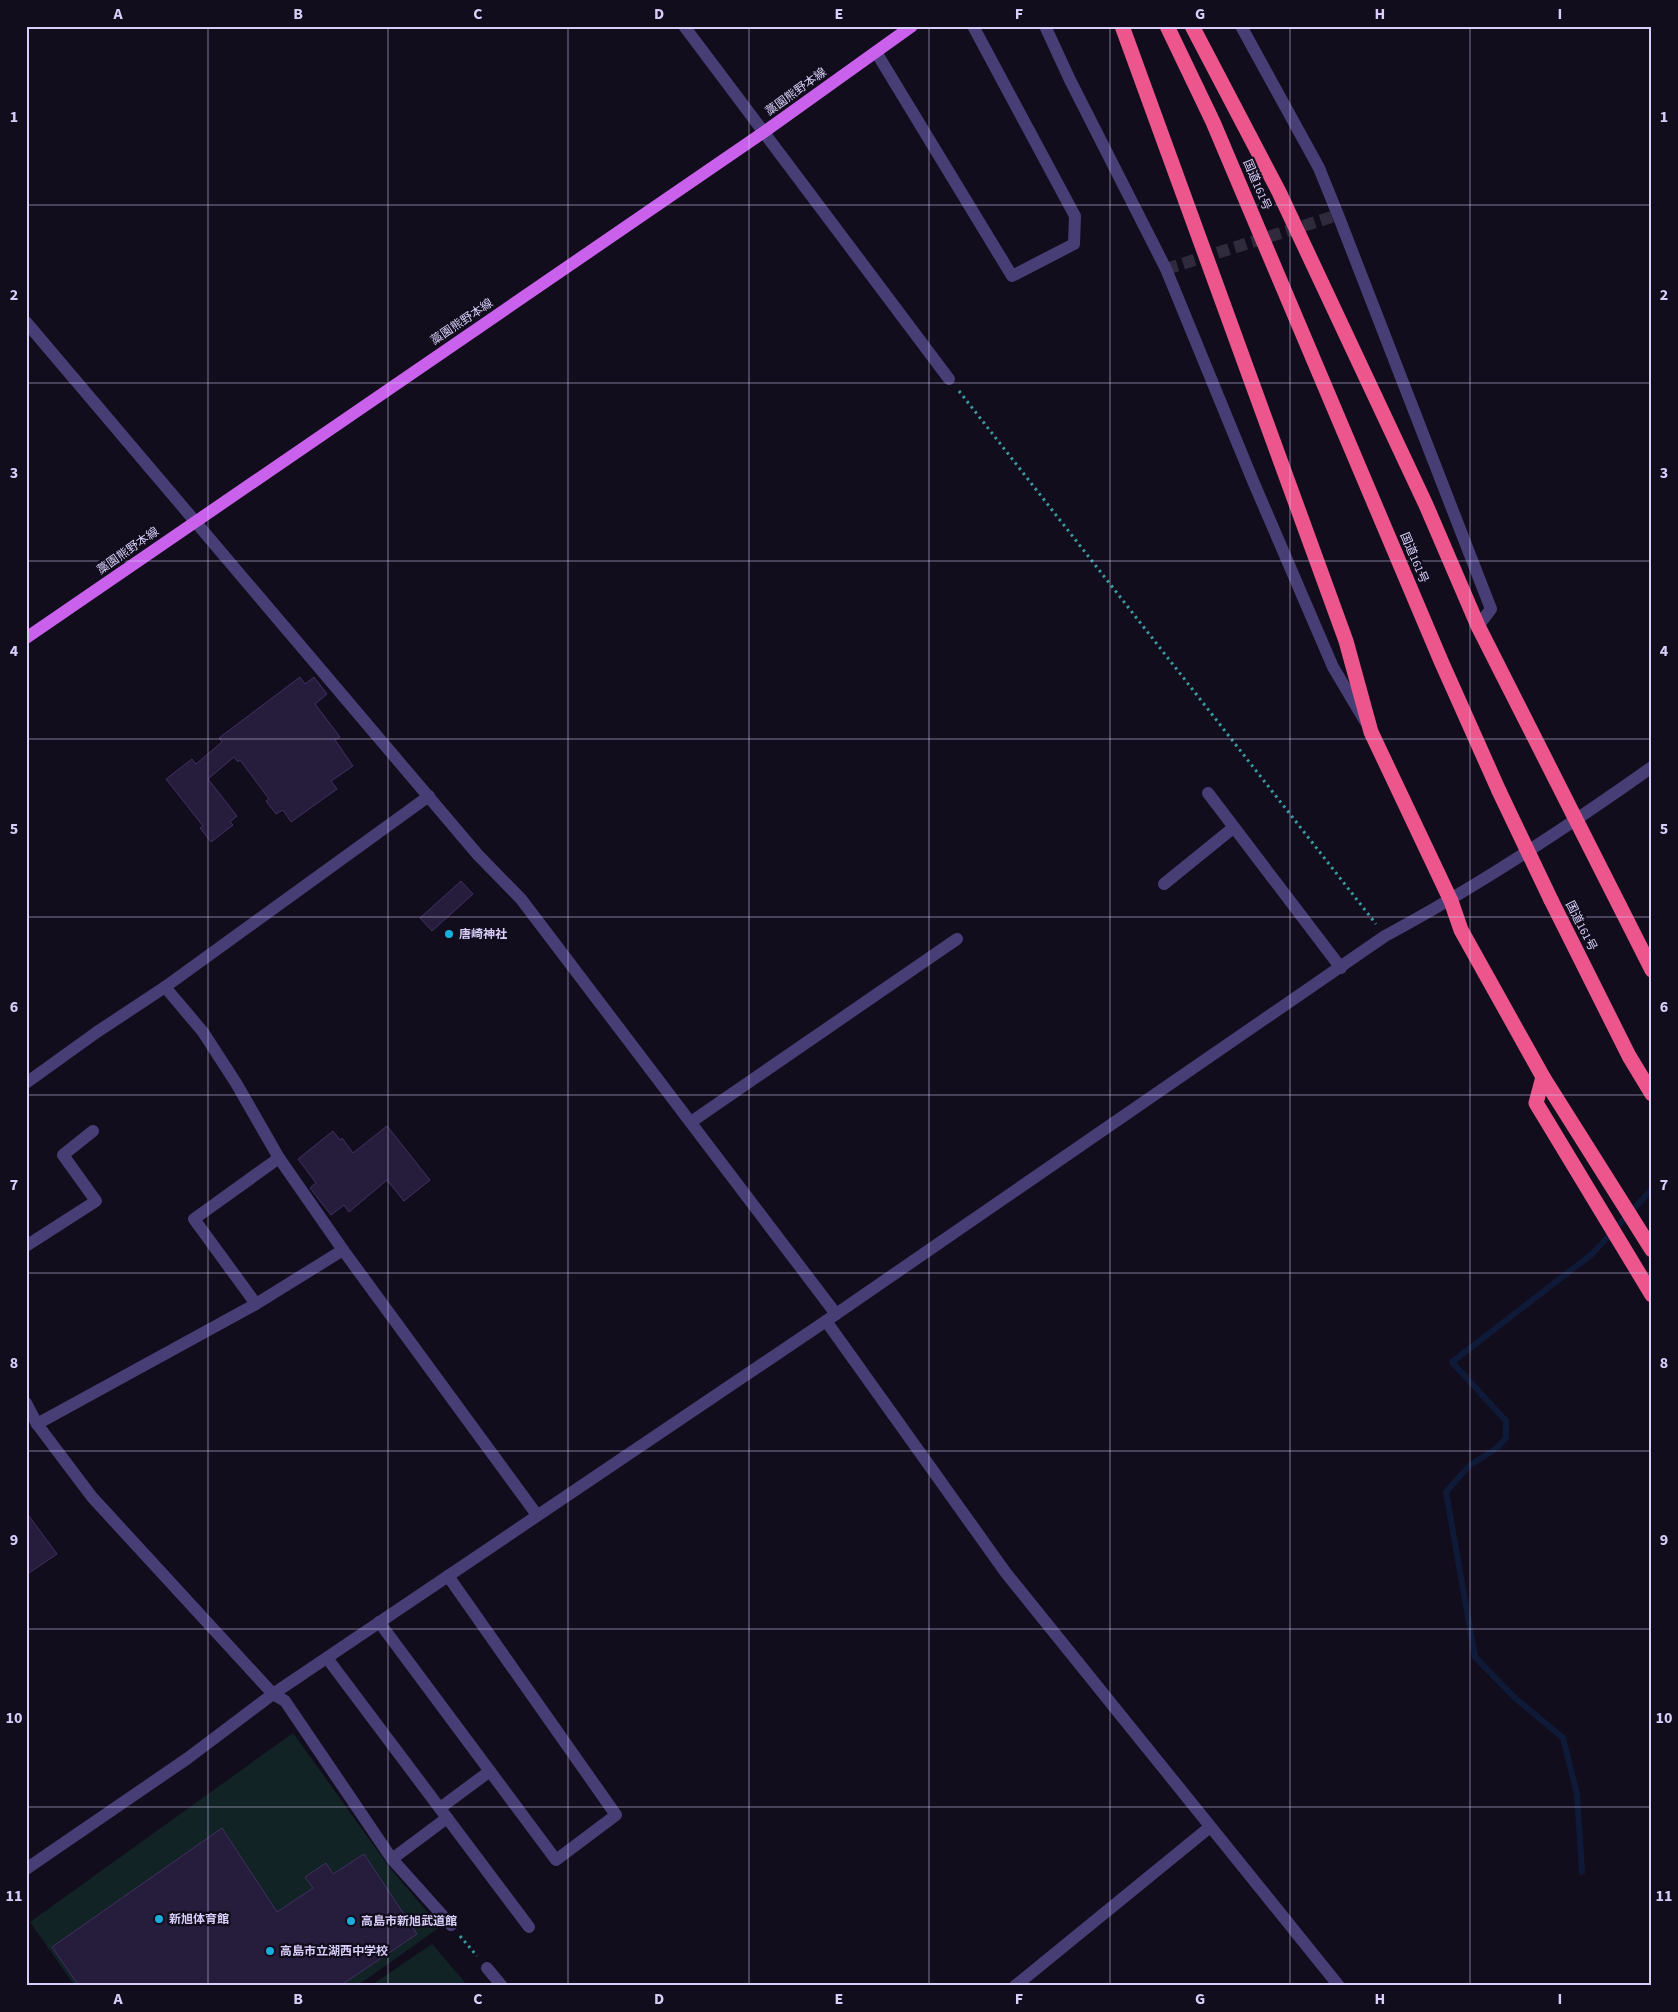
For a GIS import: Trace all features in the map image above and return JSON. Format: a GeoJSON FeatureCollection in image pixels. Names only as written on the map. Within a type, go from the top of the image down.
{"type":"FeatureCollection","features":[{"type":"Feature","properties":{"kind":"highway"},"geometry":{"type":"LineString","coordinates":[[1122,26],[1346,641],[1371,732],[1451,900],[1462,930],[1544,1077],[1636,1229],[1652,1250]]}},
{"type":"Feature","properties":{"kind":"highway","name":"国道161号"},"geometry":{"type":"LineString","coordinates":[[1166,26],[1213,122],[1441,662],[1499,791],[1551,900],[1630,1056],[1652,1094]]}},
{"type":"Feature","properties":{"kind":"highway"},"geometry":{"type":"LineString","coordinates":[[1192,26],[1283,201],[1426,505],[1478,626],[1652,970]]}},
{"type":"Feature","properties":{"kind":"highway"},"geometry":{"type":"LineString","coordinates":[[1642,950],[1652,964]]}},
{"type":"Feature","properties":{"kind":"highway"},"geometry":{"type":"LineString","coordinates":[[1544,1077],[1536,1103],[1652,1295]]}},
{"type":"Feature","properties":{"kind":"main road","name":"藁園熊野本線"},"geometry":{"type":"LineString","coordinates":[[26,638],[764,132],[912,26]]}},
{"type":"Feature","properties":{"kind":"street"},"geometry":{"type":"LineString","coordinates":[[684,26],[949,380]]}},
{"type":"Feature","properties":{"kind":"street"},"geometry":{"type":"LineString","coordinates":[[876,52],[1012,276],[1074,244],[1075,216],[973,26]]}},
{"type":"Feature","properties":{"kind":"street"},"geometry":{"type":"LineString","coordinates":[[1046,26],[1070,80],[1166,269],[1253,481],[1333,666],[1371,732]]}},
{"type":"Feature","properties":{"kind":"street"},"geometry":{"type":"LineString","coordinates":[[1241,26],[1319,168],[1338,215],[1491,609],[1478,626]]}},
{"type":"Feature","properties":{"kind":"street"},"geometry":{"type":"LineString","coordinates":[[26,322],[196,520],[478,855],[522,899],[691,1122],[831,1318],[1006,1573],[1339,1986]]}},
{"type":"Feature","properties":{"kind":"street"},"geometry":{"type":"LineString","coordinates":[[26,1869],[188,1758],[273,1694],[831,1318],[1386,936],[1451,900],[1576,820],[1652,767]]}},
{"type":"Feature","properties":{"kind":"street"},"geometry":{"type":"LineString","coordinates":[[1208,794],[1341,968]]}},
{"type":"Feature","properties":{"kind":"street"},"geometry":{"type":"LineString","coordinates":[[26,1083],[97,1032],[165,987],[429,796]]}},
{"type":"Feature","properties":{"kind":"street"},"geometry":{"type":"LineString","coordinates":[[1164,884],[1233,828]]}},
{"type":"Feature","properties":{"kind":"street"},"geometry":{"type":"LineString","coordinates":[[691,1122],[957,939]]}},
{"type":"Feature","properties":{"kind":"street"},"geometry":{"type":"LineString","coordinates":[[165,987],[203,1032],[236,1083],[280,1158],[343,1250],[537,1515]]}},
{"type":"Feature","properties":{"kind":"street"},"geometry":{"type":"LineString","coordinates":[[26,1246],[96,1201],[62,1155],[93,1131]]}},
{"type":"Feature","properties":{"kind":"street"},"geometry":{"type":"LineString","coordinates":[[256,1304],[194,1219],[280,1158]]}},
{"type":"Feature","properties":{"kind":"street"},"geometry":{"type":"LineString","coordinates":[[37,1424],[256,1304],[343,1250]]}},
{"type":"Feature","properties":{"kind":"street"},"geometry":{"type":"LineString","coordinates":[[26,1403],[37,1424],[92,1497],[273,1694],[285,1701],[392,1859],[451,1925]]}},
{"type":"Feature","properties":{"kind":"street"},"geometry":{"type":"LineString","coordinates":[[378,1622],[556,1860],[616,1816],[448,1576]]}},
{"type":"Feature","properties":{"kind":"street"},"geometry":{"type":"LineString","coordinates":[[327,1658],[529,1927]]}},
{"type":"Feature","properties":{"kind":"street"},"geometry":{"type":"LineString","coordinates":[[392,1859],[490,1771]]}},
{"type":"Feature","properties":{"kind":"street"},"geometry":{"type":"LineString","coordinates":[[1014,1986],[1210,1827]]}},
{"type":"Feature","properties":{"kind":"street"},"geometry":{"type":"LineString","coordinates":[[487,1968],[502,1986]]}},
{"type":"Feature","properties":{"kind":"path"},"geometry":{"type":"LineString","coordinates":[[949,380],[1386,936]]}},
{"type":"Feature","properties":{"kind":"path"},"geometry":{"type":"LineString","coordinates":[[451,1925],[487,1968]]}},
{"type":"Feature","properties":{"kind":"shaded area"},"geometry":{"type":"Polygon","coordinates":[[[293,1733],[390,1868],[440,1927],[357,1986],[75,1986],[30,1922],[293,1733]]]}},
{"type":"Feature","properties":{"kind":"shaded area"},"geometry":{"type":"Polygon","coordinates":[[[432,1944],[468,1986],[370,1986],[432,1944]]]}},
{"type":"Feature","properties":{"kind":"building"},"geometry":{"type":"Polygon","coordinates":[[[300,677],[305,684],[314,677],[327,694],[315,704],[340,737],[335,740],[353,766],[331,781],[337,789],[291,822],[283,810],[276,814],[266,801],[269,799],[240,760],[238,762],[234,757],[208,779],[237,816],[230,822],[233,825],[211,842],[200,828],[203,826],[166,779],[192,759],[196,764],[222,742],[219,738],[300,677]]]}},
{"type":"Feature","properties":{"kind":"building"},"geometry":{"type":"Polygon","coordinates":[[[461,881],[473,894],[432,931],[420,918],[461,881]]]}},
{"type":"Feature","properties":{"kind":"building"},"geometry":{"type":"Polygon","coordinates":[[[387,1126],[430,1180],[404,1201],[387,1180],[349,1212],[344,1205],[331,1215],[310,1188],[316,1183],[298,1159],[333,1131],[340,1140],[342,1138],[353,1153],[387,1126]]]}},
{"type":"Feature","properties":{"kind":"building"},"geometry":{"type":"Polygon","coordinates":[[[26,1512],[57,1554],[26,1575],[26,1512]]]}},
{"type":"Feature","properties":{"kind":"building"},"geometry":{"type":"Polygon","coordinates":[[[222,1828],[277,1912],[313,1888],[305,1877],[326,1863],[333,1874],[364,1854],[417,1934],[340,1986],[79,1986],[52,1947],[222,1828]]]}},
{"type":"Feature","properties":{"kind":"waterway"},"geometry":{"type":"LineString","coordinates":[[1582,1872],[1577,1794],[1563,1738],[1514,1697],[1475,1657],[1446,1492],[1469,1466],[1497,1448],[1506,1438],[1506,1421],[1452,1362],[1592,1254],[1652,1189]]}},
{"type":"Feature","properties":{"kind":"tunnel"},"geometry":{"type":"LineString","coordinates":[[1166,269],[1338,215]]}},
{"type":"Feature","properties":{"kind":"place","name":"唐崎神社"},"geometry":{"type":"Point","coordinates":[449,934]}},
{"type":"Feature","properties":{"kind":"place","name":"新旭体育館"},"geometry":{"type":"Point","coordinates":[159,1919]}},
{"type":"Feature","properties":{"kind":"place","name":"高島市新旭武道館"},"geometry":{"type":"Point","coordinates":[351,1921]}},
{"type":"Feature","properties":{"kind":"place","name":"高島市立湖西中学校"},"geometry":{"type":"Point","coordinates":[270,1951]}}]}
